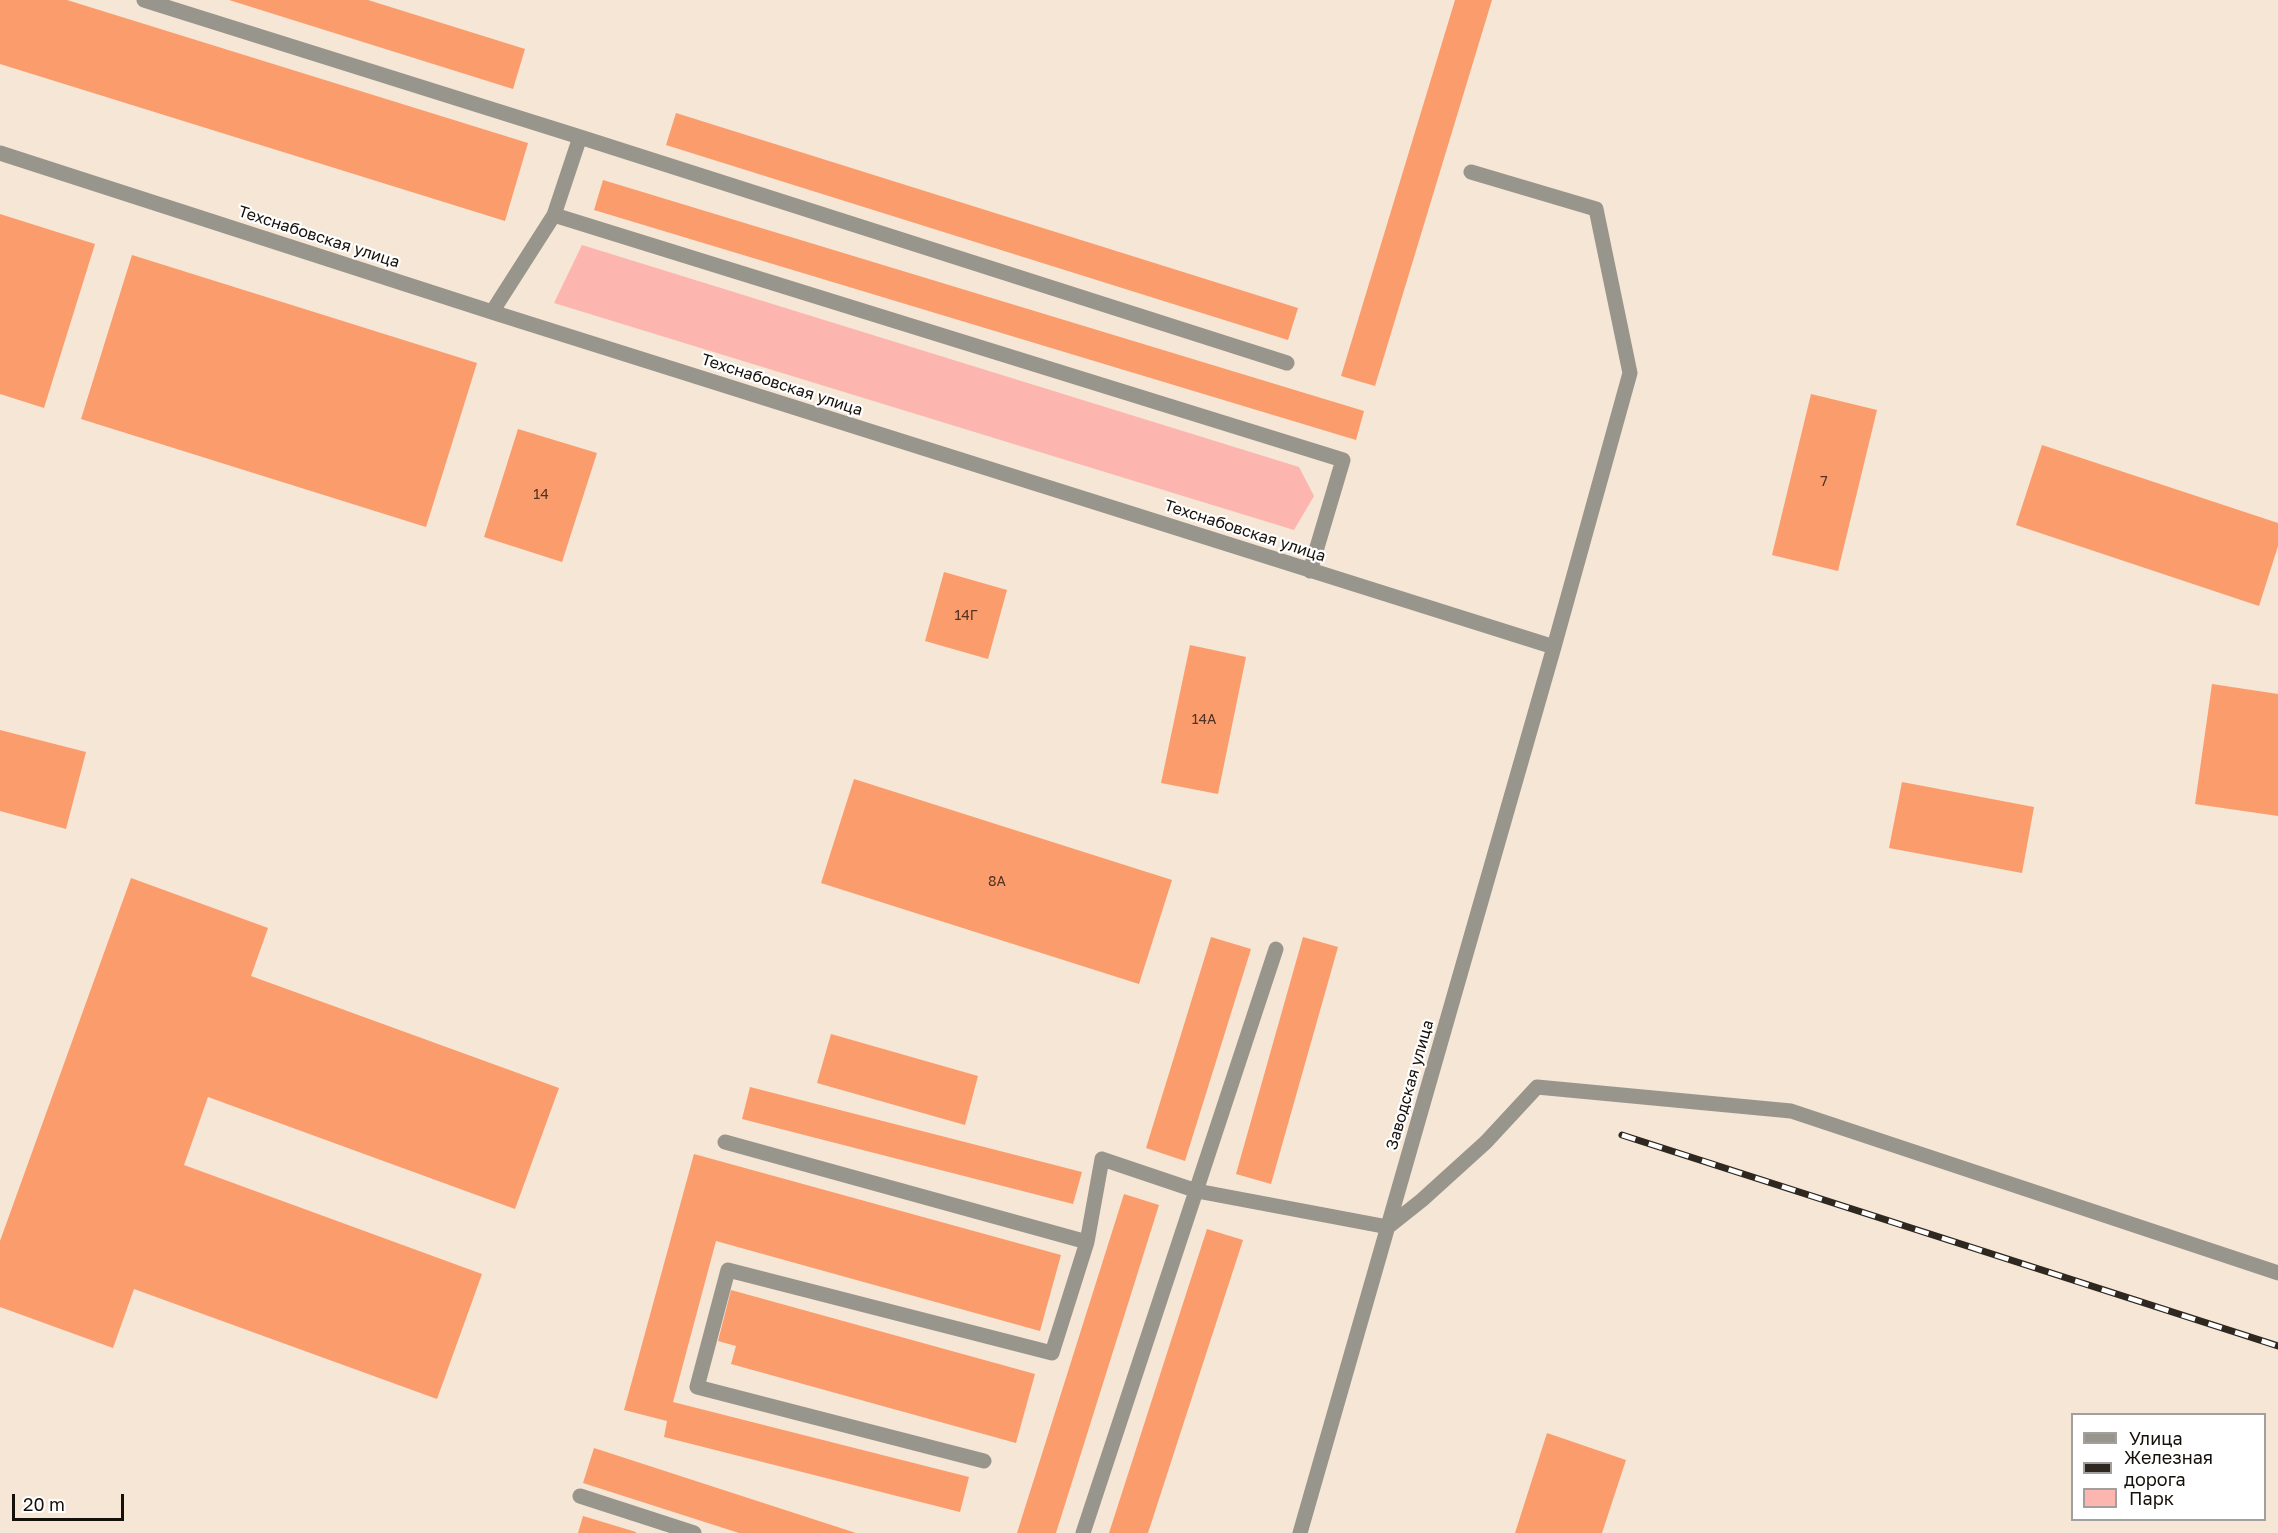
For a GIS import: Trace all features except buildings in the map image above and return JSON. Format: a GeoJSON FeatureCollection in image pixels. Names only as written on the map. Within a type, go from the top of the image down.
{"type":"FeatureCollection","features":[{"type":"Feature","properties":{"kind":"street"},"geometry":{"type":"LineString","coordinates":[[144,0],[1287,363]]}},
{"type":"Feature","properties":{"kind":"street"},"geometry":{"type":"LineString","coordinates":[[492,312],[554,215],[580,137]]}},
{"type":"Feature","properties":{"kind":"street","name":"Техснабовская улица"},"geometry":{"type":"LineString","coordinates":[[0,153],[492,312],[1554,647]]}},
{"type":"Feature","properties":{"kind":"street","name":"Заводская улица"},"geometry":{"type":"LineString","coordinates":[[1300,1533],[1554,647],[1630,373],[1596,209],[1471,172]]}},
{"type":"Feature","properties":{"kind":"street"},"geometry":{"type":"LineString","coordinates":[[554,215],[1343,460],[1310,571]]}},
{"type":"Feature","properties":{"kind":"street"},"geometry":{"type":"LineString","coordinates":[[1083,1533],[1276,949]]}},
{"type":"Feature","properties":{"kind":"street"},"geometry":{"type":"LineString","coordinates":[[984,1461],[697,1387],[728,1270],[1052,1353],[1087,1242],[1102,1159],[1197,1191],[1388,1227],[1422,1200],[1486,1142],[1537,1088],[1791,1111],[2278,1273]]}},
{"type":"Feature","properties":{"kind":"street"},"geometry":{"type":"LineString","coordinates":[[725,1142],[1087,1242]]}},
{"type":"Feature","properties":{"kind":"street"},"geometry":{"type":"LineString","coordinates":[[580,1496],[694,1533]]}},
{"type":"Feature","properties":{"kind":"green space"},"geometry":{"type":"Polygon","coordinates":[[[582,245],[1299,467],[1314,496],[1294,530],[554,303],[582,245]]]}},
{"type":"Feature","properties":{"kind":"railway"},"geometry":{"type":"LineString","coordinates":[[1622,1135],[2278,1346]]}}]}
